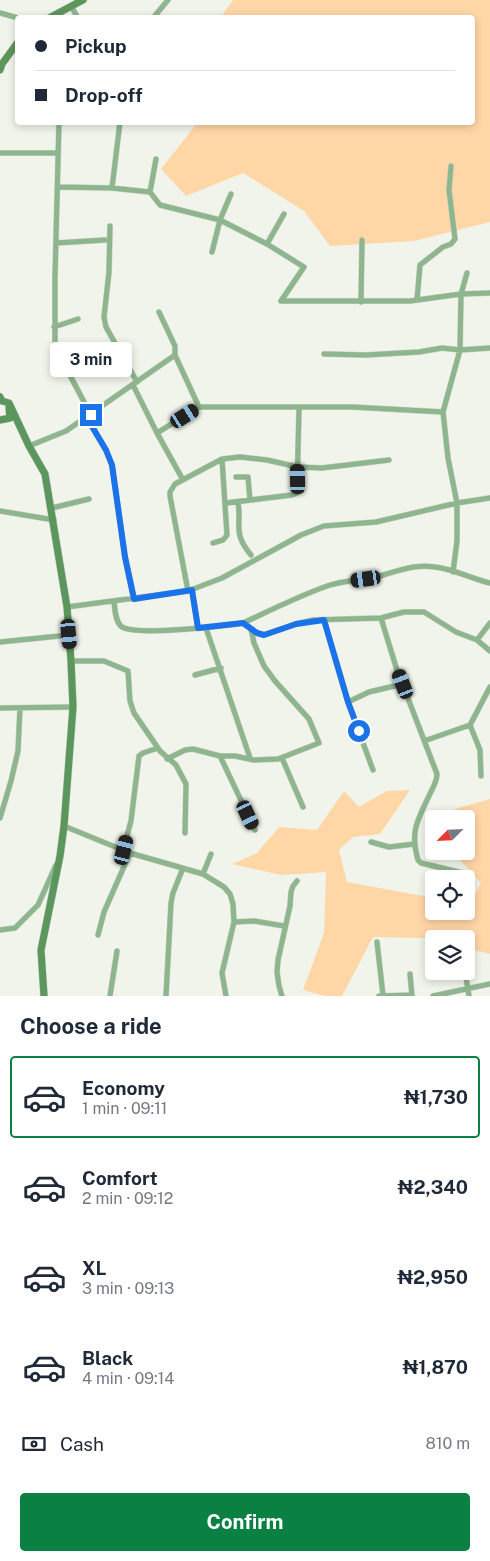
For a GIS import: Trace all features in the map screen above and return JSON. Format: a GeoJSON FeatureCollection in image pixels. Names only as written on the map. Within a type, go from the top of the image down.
{"type":"FeatureCollection","features":[{"type":"Feature","properties":{"kind":"street"},"geometry":{"type":"LineString","coordinates":[[54,15],[83,0]]}},
{"type":"Feature","properties":{"kind":"street"},"geometry":{"type":"LineString","coordinates":[[156,15],[168,0]]}},
{"type":"Feature","properties":{"kind":"street"},"geometry":{"type":"LineString","coordinates":[[71,6],[76,15]]}},
{"type":"Feature","properties":{"kind":"street"},"geometry":{"type":"LineString","coordinates":[[0,14],[15,17]]}},
{"type":"Feature","properties":{"kind":"street"},"geometry":{"type":"LineString","coordinates":[[0,70],[15,46]]}},
{"type":"Feature","properties":{"kind":"street"},"geometry":{"type":"LineString","coordinates":[[59,125],[54,327],[57,351],[112,465],[125,557],[134,599]]}},
{"type":"Feature","properties":{"kind":"street"},"geometry":{"type":"LineString","coordinates":[[112,188],[120,125]]}},
{"type":"Feature","properties":{"kind":"street"},"geometry":{"type":"LineString","coordinates":[[0,153],[58,153]]}},
{"type":"Feature","properties":{"kind":"street"},"geometry":{"type":"LineString","coordinates":[[150,192],[156,159]]}},
{"type":"Feature","properties":{"kind":"street"},"geometry":{"type":"LineString","coordinates":[[417,300],[420,265],[455,239],[449,190],[451,166]]}},
{"type":"Feature","properties":{"kind":"street"},"geometry":{"type":"LineString","coordinates":[[58,187],[112,188],[150,192],[160,205],[220,220],[267,244],[304,267],[281,301],[361,302],[417,300],[461,294],[490,293]]}},
{"type":"Feature","properties":{"kind":"street"},"geometry":{"type":"LineString","coordinates":[[212,252],[220,220],[231,194]]}},
{"type":"Feature","properties":{"kind":"street"},"geometry":{"type":"LineString","coordinates":[[267,244],[284,214]]}},
{"type":"Feature","properties":{"kind":"street"},"geometry":{"type":"LineString","coordinates":[[110,226],[109,272],[104,317],[106,327],[157,433],[184,480]]}},
{"type":"Feature","properties":{"kind":"street"},"geometry":{"type":"LineString","coordinates":[[56,243],[105,240]]}},
{"type":"Feature","properties":{"kind":"street"},"geometry":{"type":"LineString","coordinates":[[361,302],[362,240]]}},
{"type":"Feature","properties":{"kind":"street"},"geometry":{"type":"LineString","coordinates":[[453,572],[457,503],[448,458],[443,412],[460,350],[461,294],[467,272]]}},
{"type":"Feature","properties":{"kind":"street"},"geometry":{"type":"LineString","coordinates":[[159,312],[175,346],[175,355],[199,407]]}},
{"type":"Feature","properties":{"kind":"street"},"geometry":{"type":"LineString","coordinates":[[54,327],[78,319]]}},
{"type":"Feature","properties":{"kind":"street"},"geometry":{"type":"LineString","coordinates":[[324,354],[366,355],[419,352],[442,348],[460,350],[490,348]]}},
{"type":"Feature","properties":{"kind":"street"},"geometry":{"type":"LineString","coordinates":[[29,446],[66,431],[175,355]]}},
{"type":"Feature","properties":{"kind":"street"},"geometry":{"type":"LineString","coordinates":[[0,397],[2,401],[9,403],[29,446],[45,474],[68,607],[74,707],[60,856],[41,950],[44,996]]}},
{"type":"Feature","properties":{"kind":"street"},"geometry":{"type":"LineString","coordinates":[[0,420],[10,418],[9,403]]}},
{"type":"Feature","properties":{"kind":"street"},"geometry":{"type":"LineString","coordinates":[[157,433],[199,407],[352,407],[443,412]]}},
{"type":"Feature","properties":{"kind":"street"},"geometry":{"type":"LineString","coordinates":[[226,503],[295,494],[298,490],[299,408]]}},
{"type":"Feature","properties":{"kind":"street"},"geometry":{"type":"LineString","coordinates":[[198,628],[170,496],[170,492],[175,484],[222,459],[257,458],[298,468],[322,468],[388,460]]}},
{"type":"Feature","properties":{"kind":"street"},"geometry":{"type":"LineString","coordinates":[[213,543],[226,538],[226,503],[222,459]]}},
{"type":"Feature","properties":{"kind":"street"},"geometry":{"type":"LineString","coordinates":[[236,476],[248,477],[250,500]]}},
{"type":"Feature","properties":{"kind":"street"},"geometry":{"type":"LineString","coordinates":[[68,607],[190,590],[222,578],[301,535],[324,526],[376,522],[457,503],[490,498]]}},
{"type":"Feature","properties":{"kind":"street"},"geometry":{"type":"LineString","coordinates":[[52,508],[89,499]]}},
{"type":"Feature","properties":{"kind":"street"},"geometry":{"type":"LineString","coordinates":[[238,502],[240,512],[238,531],[251,555]]}},
{"type":"Feature","properties":{"kind":"street"},"geometry":{"type":"LineString","coordinates":[[0,511],[54,520]]}},
{"type":"Feature","properties":{"kind":"street"},"geometry":{"type":"LineString","coordinates":[[114,601],[118,621],[122,626],[133,630],[206,628],[243,623],[334,584],[375,577],[408,567],[434,567],[490,583]]}},
{"type":"Feature","properties":{"kind":"street"},"geometry":{"type":"LineString","coordinates":[[243,623],[257,633],[264,635],[296,624],[324,620],[381,618],[404,612],[424,612],[456,632],[477,640],[490,651]]}},
{"type":"Feature","properties":{"kind":"street"},"geometry":{"type":"LineString","coordinates":[[381,618],[403,684],[437,774],[416,827],[414,844],[419,862],[451,870]]}},
{"type":"Feature","properties":{"kind":"street"},"geometry":{"type":"LineString","coordinates":[[324,620],[348,702],[373,770]]}},
{"type":"Feature","properties":{"kind":"street"},"geometry":{"type":"LineString","coordinates":[[477,640],[490,623]]}},
{"type":"Feature","properties":{"kind":"street"},"geometry":{"type":"LineString","coordinates":[[206,628],[250,758]]}},
{"type":"Feature","properties":{"kind":"street"},"geometry":{"type":"LineString","coordinates":[[168,759],[185,750],[193,749],[220,756],[250,758],[254,760],[282,758],[318,743],[309,718],[264,666],[254,644],[251,629]]}},
{"type":"Feature","properties":{"kind":"street"},"geometry":{"type":"LineString","coordinates":[[0,642],[69,634]]}},
{"type":"Feature","properties":{"kind":"street"},"geometry":{"type":"LineString","coordinates":[[71,661],[104,661],[128,671],[131,708],[158,748],[176,765],[186,784],[185,833]]}},
{"type":"Feature","properties":{"kind":"street"},"geometry":{"type":"LineString","coordinates":[[195,675],[220,668]]}},
{"type":"Feature","properties":{"kind":"street"},"geometry":{"type":"LineString","coordinates":[[348,702],[369,692],[403,684]]}},
{"type":"Feature","properties":{"kind":"street"},"geometry":{"type":"LineString","coordinates":[[424,741],[470,725],[490,686]]}},
{"type":"Feature","properties":{"kind":"street"},"geometry":{"type":"LineString","coordinates":[[0,708],[74,707]]}},
{"type":"Feature","properties":{"kind":"street"},"geometry":{"type":"LineString","coordinates":[[0,818],[18,751],[20,708]]}},
{"type":"Feature","properties":{"kind":"street"},"geometry":{"type":"LineString","coordinates":[[470,725],[480,750],[481,776]]}},
{"type":"Feature","properties":{"kind":"street"},"geometry":{"type":"LineString","coordinates":[[124,850],[131,821],[139,756],[158,748]]}},
{"type":"Feature","properties":{"kind":"street"},"geometry":{"type":"LineString","coordinates":[[220,756],[255,830]]}},
{"type":"Feature","properties":{"kind":"street"},"geometry":{"type":"LineString","coordinates":[[282,758],[303,807]]}},
{"type":"Feature","properties":{"kind":"street"},"geometry":{"type":"LineString","coordinates":[[64,826],[130,853],[203,874],[224,887],[230,894],[233,904],[234,922],[222,973],[226,996]]}},
{"type":"Feature","properties":{"kind":"street"},"geometry":{"type":"LineString","coordinates":[[371,842],[389,847],[414,844]]}},
{"type":"Feature","properties":{"kind":"street"},"geometry":{"type":"LineString","coordinates":[[98,934],[104,912],[130,853]]}},
{"type":"Feature","properties":{"kind":"street"},"geometry":{"type":"LineString","coordinates":[[203,874],[211,854]]}},
{"type":"Feature","properties":{"kind":"street"},"geometry":{"type":"LineString","coordinates":[[0,930],[15,928],[38,905],[60,856]]}},
{"type":"Feature","properties":{"kind":"street"},"geometry":{"type":"LineString","coordinates":[[166,996],[171,903],[183,868]]}},
{"type":"Feature","properties":{"kind":"street"},"geometry":{"type":"LineString","coordinates":[[282,996],[277,972],[284,926],[293,886],[297,881]]}},
{"type":"Feature","properties":{"kind":"street"},"geometry":{"type":"LineString","coordinates":[[234,922],[254,921],[284,926]]}},
{"type":"Feature","properties":{"kind":"street"},"geometry":{"type":"LineString","coordinates":[[377,942],[381,996],[412,995],[410,974]]}},
{"type":"Feature","properties":{"kind":"street"},"geometry":{"type":"LineString","coordinates":[[110,996],[117,951]]}},
{"type":"Feature","properties":{"kind":"street"},"geometry":{"type":"LineString","coordinates":[[467,980],[469,996]]}},
{"type":"Feature","properties":{"kind":"street"},"geometry":{"type":"LineString","coordinates":[[433,996],[490,984]]}},
{"type":"Feature","properties":{"kind":"shaded area"},"geometry":{"type":"Polygon","coordinates":[[[233,0],[490,0],[490,222],[414,241],[330,246],[304,211],[243,173],[186,196],[161,169],[195,125],[475,125],[475,15],[222,15],[233,0]]]}},
{"type":"Feature","properties":{"kind":"shaded area"},"geometry":{"type":"Polygon","coordinates":[[[410,790],[380,834],[353,837],[339,850],[347,882],[425,896],[425,920],[475,920],[475,894],[481,883],[475,876],[475,870],[469,870],[460,860],[475,860],[475,810],[455,810],[490,799],[490,954],[475,950],[475,930],[425,930],[425,938],[373,937],[342,996],[325,996],[303,990],[324,933],[326,872],[281,875],[232,864],[257,853],[279,827],[317,830],[344,791],[359,807],[387,791],[410,790]]]}},
{"type":"Feature","properties":{"kind":"route"},"geometry":{"type":"LineString","coordinates":[[91,415],[87,418],[106,450],[112,465],[125,557],[134,599],[192,590],[198,628],[243,623],[257,633],[264,635],[296,624],[313,620],[324,620],[348,702],[359,731]]}}]}
